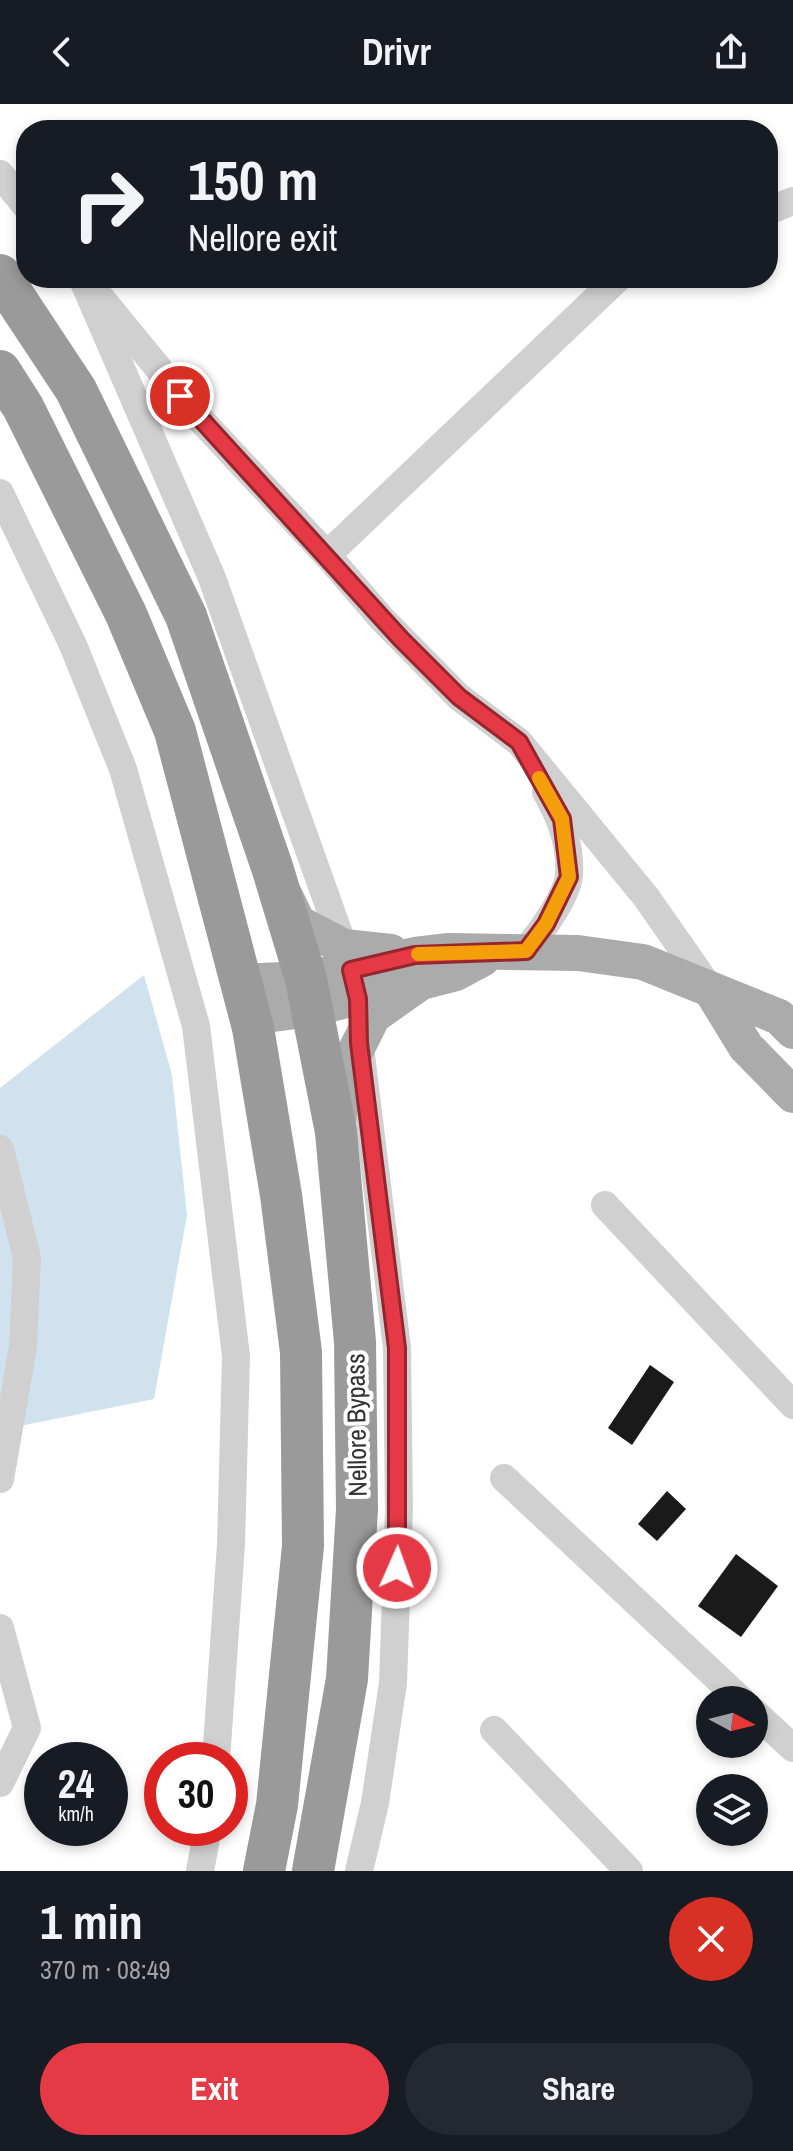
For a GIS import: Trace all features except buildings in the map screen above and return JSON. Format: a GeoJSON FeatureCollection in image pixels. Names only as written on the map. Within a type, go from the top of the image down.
{"type":"FeatureCollection","features":[{"type":"Feature","properties":{"kind":"highway","name":"Nellore Bypass"},"geometry":{"type":"LineString","coordinates":[[0,275],[76,390],[186,616],[273,870],[308,994],[336,1132],[355,1342],[357,1509],[347,1679],[313,1871]]}},
{"type":"Feature","properties":{"kind":"highway","name":"Nellore Bypass"},"geometry":{"type":"LineString","coordinates":[[0,371],[23,407],[126,614],[175,731],[244,996],[281,1195],[301,1352],[303,1546],[277,1805],[264,1871]]}},
{"type":"Feature","properties":{"kind":"main road"},"geometry":{"type":"LineString","coordinates":[[273,870],[298,923],[351,972],[418,968]]}},
{"type":"Feature","properties":{"kind":"main road"},"geometry":{"type":"LineString","coordinates":[[244,996],[308,994],[351,972],[418,968],[456,973],[508,952],[643,962],[786,1024]]}},
{"type":"Feature","properties":{"kind":"main road"},"geometry":{"type":"LineString","coordinates":[[336,1132],[346,1070],[359,1043],[373,1016],[418,968]]}},
{"type":"Feature","properties":{"kind":"main road"},"geometry":{"type":"LineString","coordinates":[[711,990],[746,1047],[793,1095]]}},
{"type":"Feature","properties":{"kind":"street"},"geometry":{"type":"LineString","coordinates":[[0,174],[16,194]]}},
{"type":"Feature","properties":{"kind":"street"},"geometry":{"type":"LineString","coordinates":[[87,288],[212,578],[351,972],[397,1348],[399,1510],[393,1683],[375,1803],[359,1871]]}},
{"type":"Feature","properties":{"kind":"street"},"geometry":{"type":"LineString","coordinates":[[91,288],[200,419],[382,619],[459,697],[519,742],[646,897],[711,990]]}},
{"type":"Feature","properties":{"kind":"street"},"geometry":{"type":"LineString","coordinates":[[327,555],[607,288]]}},
{"type":"Feature","properties":{"kind":"street"},"geometry":{"type":"LineString","coordinates":[[0,493],[73,645],[123,769],[196,1026],[236,1356],[231,1544],[217,1742]]}},
{"type":"Feature","properties":{"kind":"street"},"geometry":{"type":"LineString","coordinates":[[508,952],[546,924],[569,877],[562,819],[519,742]]}},
{"type":"Feature","properties":{"kind":"street"},"geometry":{"type":"LineString","coordinates":[[0,1149],[27,1258],[23,1347],[0,1479]]}},
{"type":"Feature","properties":{"kind":"street"},"geometry":{"type":"LineString","coordinates":[[605,1205],[793,1405]]}},
{"type":"Feature","properties":{"kind":"street"},"geometry":{"type":"LineString","coordinates":[[504,1478],[726,1686]]}},
{"type":"Feature","properties":{"kind":"street"},"geometry":{"type":"LineString","coordinates":[[0,1628],[27,1728],[0,1783]]}},
{"type":"Feature","properties":{"kind":"street"},"geometry":{"type":"LineString","coordinates":[[768,1725],[793,1748]]}},
{"type":"Feature","properties":{"kind":"street"},"geometry":{"type":"LineString","coordinates":[[494,1730],[629,1871]]}},
{"type":"Feature","properties":{"kind":"street"},"geometry":{"type":"LineString","coordinates":[[200,1871],[205,1846]]}},
{"type":"Feature","properties":{"kind":"water"},"geometry":{"type":"Polygon","coordinates":[[[144,975],[172,1075],[187,1215],[154,1399],[0,1430],[0,1088],[144,975]]]}},
{"type":"Feature","properties":{"kind":"slow traffic"},"geometry":{"type":"LineString","coordinates":[[418,954],[526,951],[546,924],[569,877],[562,819],[539,778]]}},
{"type":"Feature","properties":{"kind":"route"},"geometry":{"type":"LineString","coordinates":[[180,396],[401,639],[459,697],[519,742],[562,819],[569,877],[546,924],[526,951],[491,954],[449,951],[415,955],[351,970],[358,999],[359,1043],[397,1348],[397,1568]]}}]}
